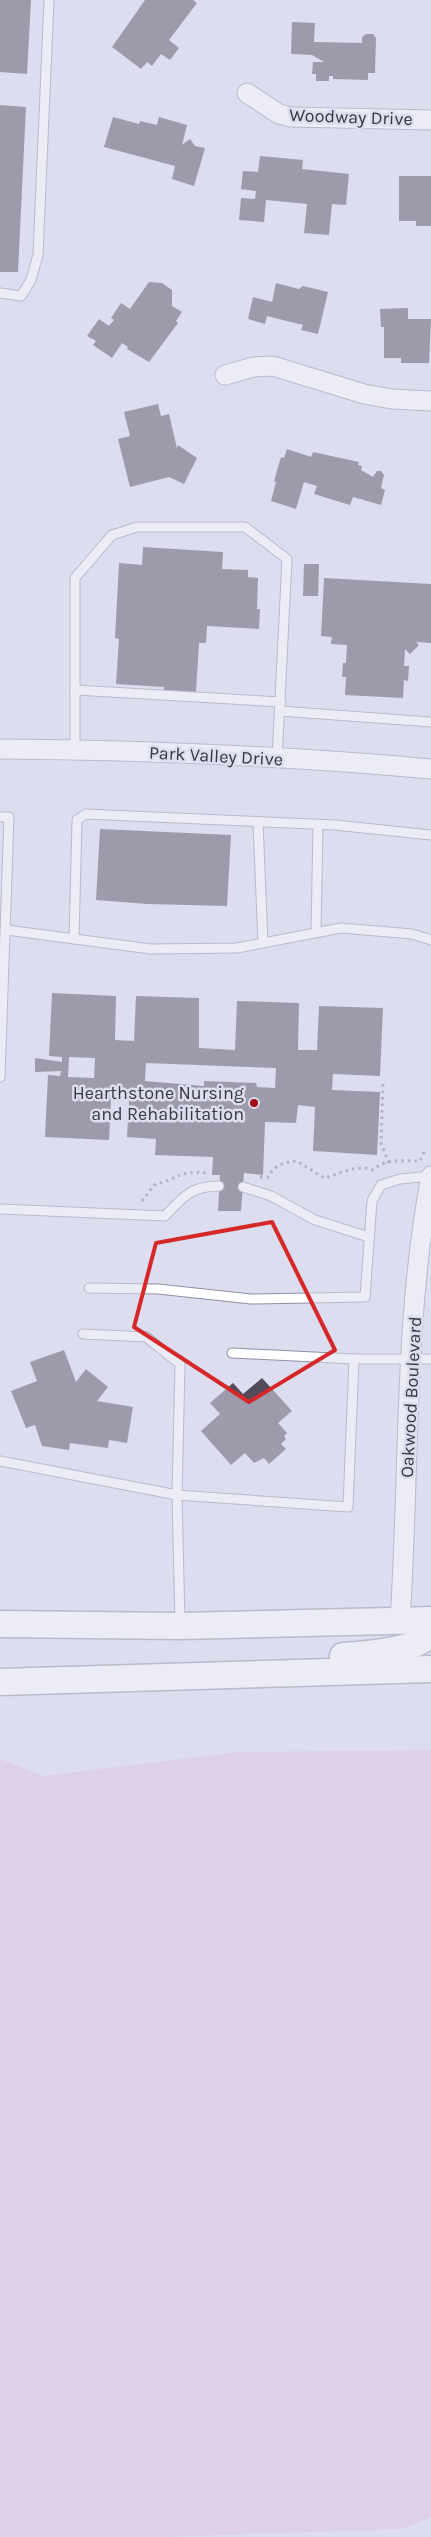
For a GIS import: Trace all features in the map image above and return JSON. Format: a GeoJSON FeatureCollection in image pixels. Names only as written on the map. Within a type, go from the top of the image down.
{"type":"FeatureCollection","features":[{"type":"Feature","properties":{"kind":"main road"},"geometry":{"type":"LineString","coordinates":[[0,1624],[180,1626],[431,1620]]}},
{"type":"Feature","properties":{"kind":"main road"},"geometry":{"type":"LineString","coordinates":[[44,1682],[76,1664],[117,1661],[356,1655],[388,1651],[418,1643],[426,1638],[431,1628]]}},
{"type":"Feature","properties":{"kind":"main road"},"geometry":{"type":"LineString","coordinates":[[0,1682],[431,1669]]}},
{"type":"Feature","properties":{"kind":"street","name":"Woodway Drive"},"geometry":{"type":"LineString","coordinates":[[247,93],[279,114],[291,117],[431,120]]}},
{"type":"Feature","properties":{"kind":"street"},"geometry":{"type":"LineString","coordinates":[[225,375],[254,367],[273,366],[364,394],[392,399],[431,402]]}},
{"type":"Feature","properties":{"kind":"street","name":"Park Valley Drive"},"geometry":{"type":"LineString","coordinates":[[0,749],[74,750],[278,759],[431,770]]}},
{"type":"Feature","properties":{"kind":"street","name":"Oakwood Boulevard"},"geometry":{"type":"LineString","coordinates":[[400,1620],[419,1243],[431,1176]]}},
{"type":"Feature","properties":{"kind":"lane"},"geometry":{"type":"LineString","coordinates":[[0,293],[21,296],[31,280],[38,255],[48,0]]}},
{"type":"Feature","properties":{"kind":"lane"},"geometry":{"type":"LineString","coordinates":[[74,750],[75,578],[112,535],[137,527],[245,527],[288,559],[278,759]]}},
{"type":"Feature","properties":{"kind":"lane"},"geometry":{"type":"LineString","coordinates":[[75,690],[280,706],[431,722]]}},
{"type":"Feature","properties":{"kind":"lane"},"geometry":{"type":"LineString","coordinates":[[74,939],[77,820],[80,816],[86,814],[318,824],[431,835]]}},
{"type":"Feature","properties":{"kind":"lane"},"geometry":{"type":"LineString","coordinates":[[0,817],[9,817],[4,895],[6,930],[2,981],[0,1077]]}},
{"type":"Feature","properties":{"kind":"lane"},"geometry":{"type":"LineString","coordinates":[[258,822],[263,943]]}},
{"type":"Feature","properties":{"kind":"lane"},"geometry":{"type":"LineString","coordinates":[[316,933],[318,824]]}},
{"type":"Feature","properties":{"kind":"lane"},"geometry":{"type":"LineString","coordinates":[[6,930],[151,949],[237,948],[341,928],[412,934],[431,940]]}},
{"type":"Feature","properties":{"kind":"lane"},"geometry":{"type":"LineString","coordinates":[[90,1288],[158,1290],[251,1299],[365,1297],[372,1201],[381,1185],[400,1179],[431,1176]]}},
{"type":"Feature","properties":{"kind":"lane"},"geometry":{"type":"LineString","coordinates":[[0,1209],[165,1216],[190,1193],[202,1186],[219,1186]]}},
{"type":"Feature","properties":{"kind":"lane"},"geometry":{"type":"LineString","coordinates":[[243,1187],[271,1196],[314,1220],[369,1237]]}},
{"type":"Feature","properties":{"kind":"lane"},"geometry":{"type":"LineString","coordinates":[[83,1334],[146,1337],[180,1364],[177,1495],[180,1626]]}},
{"type":"Feature","properties":{"kind":"lane"},"geometry":{"type":"LineString","coordinates":[[232,1353],[354,1360],[431,1359]]}},
{"type":"Feature","properties":{"kind":"lane"},"geometry":{"type":"LineString","coordinates":[[0,1461],[177,1495],[348,1507],[354,1360]]}},
{"type":"Feature","properties":{"kind":"path"},"geometry":{"type":"LineString","coordinates":[[382,1084],[381,1143],[388,1163]]}},
{"type":"Feature","properties":{"kind":"path"},"geometry":{"type":"LineString","coordinates":[[251,1177],[268,1177],[273,1169],[282,1163],[297,1161],[324,1178],[338,1172],[366,1168],[373,1170],[378,1165],[400,1160],[420,1161],[425,1150]]}},
{"type":"Feature","properties":{"kind":"path"},"geometry":{"type":"LineString","coordinates":[[137,1204],[144,1200],[154,1185],[167,1182],[177,1175],[189,1171],[212,1173]]}},
{"type":"Feature","properties":{"kind":"highlighted area"},"geometry":{"type":"Polygon","coordinates":[[[272,1222],[335,1350],[249,1402],[134,1327],[156,1243],[272,1222]]]}},
{"type":"Feature","properties":{"kind":"shaded area"},"geometry":{"type":"Polygon","coordinates":[[[431,1750],[431,2517],[403,2529],[161,2537],[0,2537],[0,1759],[43,1776],[239,1752],[431,1750]]]}},
{"type":"Feature","properties":{"kind":"building"},"geometry":{"type":"Polygon","coordinates":[[[0,0],[31,0],[27,74],[0,72],[0,0]]]}},
{"type":"Feature","properties":{"kind":"building"},"geometry":{"type":"Polygon","coordinates":[[[145,0],[193,0],[197,3],[169,40],[179,48],[170,60],[161,54],[152,66],[147,62],[141,69],[112,47],[145,0]]]}},
{"type":"Feature","properties":{"kind":"building"},"geometry":{"type":"Polygon","coordinates":[[[292,22],[315,23],[314,42],[362,43],[362,37],[366,34],[373,34],[376,38],[375,73],[368,73],[368,80],[333,79],[333,76],[329,76],[329,81],[316,81],[316,74],[312,74],[313,62],[324,62],[312,55],[291,54],[292,22]]]}},
{"type":"Feature","properties":{"kind":"building"},"geometry":{"type":"Polygon","coordinates":[[[0,105],[26,107],[18,272],[0,272],[0,105]]]}},
{"type":"Feature","properties":{"kind":"building"},"geometry":{"type":"Polygon","coordinates":[[[113,117],[139,124],[140,121],[157,125],[159,117],[187,125],[182,145],[190,139],[195,146],[205,148],[194,186],[172,179],[175,166],[104,147],[113,117]]]}},
{"type":"Feature","properties":{"kind":"building"},"geometry":{"type":"Polygon","coordinates":[[[260,156],[303,160],[302,169],[349,174],[346,205],[332,204],[329,235],[304,233],[307,204],[266,200],[264,222],[239,220],[241,198],[255,199],[256,191],[241,189],[243,171],[258,172],[260,156]]]}},
{"type":"Feature","properties":{"kind":"building"},"geometry":{"type":"Polygon","coordinates":[[[399,176],[431,176],[431,226],[416,226],[416,221],[399,221],[399,176]]]}},
{"type":"Feature","properties":{"kind":"building"},"geometry":{"type":"Polygon","coordinates":[[[149,282],[162,283],[172,290],[172,306],[182,312],[176,321],[178,323],[149,362],[127,349],[128,347],[122,343],[112,358],[93,345],[96,341],[87,336],[99,319],[109,326],[114,320],[111,318],[121,303],[130,309],[149,282]]]}},
{"type":"Feature","properties":{"kind":"building"},"geometry":{"type":"Polygon","coordinates":[[[276,283],[299,289],[303,286],[328,292],[318,334],[301,330],[303,325],[267,316],[265,324],[248,319],[253,297],[272,302],[276,283]]]}},
{"type":"Feature","properties":{"kind":"building"},"geometry":{"type":"Polygon","coordinates":[[[408,308],[408,319],[431,319],[429,363],[401,363],[401,358],[384,358],[384,327],[381,327],[380,309],[408,308]]]}},
{"type":"Feature","properties":{"kind":"building"},"geometry":{"type":"Polygon","coordinates":[[[158,404],[161,416],[169,414],[177,448],[178,445],[197,458],[184,484],[169,477],[130,487],[118,439],[130,436],[124,412],[158,404]]]}},
{"type":"Feature","properties":{"kind":"building"},"geometry":{"type":"Polygon","coordinates":[[[287,449],[311,457],[313,452],[359,462],[358,465],[362,466],[361,470],[373,477],[377,471],[381,471],[384,475],[381,488],[385,490],[381,505],[353,497],[350,505],[314,494],[317,486],[304,482],[296,509],[271,501],[276,482],[274,481],[281,457],[284,458],[287,449]]]}},
{"type":"Feature","properties":{"kind":"building"},"geometry":{"type":"Polygon","coordinates":[[[143,547],[223,552],[222,569],[248,570],[248,577],[258,578],[257,609],[260,609],[259,629],[207,626],[206,643],[199,643],[196,692],[164,690],[164,687],[116,684],[119,639],[115,638],[119,563],[142,565],[143,547]]]}},
{"type":"Feature","properties":{"kind":"building"},"geometry":{"type":"Polygon","coordinates":[[[304,564],[319,564],[318,596],[303,596],[304,564]]]}},
{"type":"Feature","properties":{"kind":"building"},"geometry":{"type":"Polygon","coordinates":[[[324,578],[431,584],[431,643],[416,642],[419,645],[410,654],[405,649],[404,666],[409,666],[408,681],[404,680],[403,698],[345,695],[346,677],[342,677],[343,663],[346,663],[347,645],[331,644],[332,637],[321,636],[324,578]]]}},
{"type":"Feature","properties":{"kind":"building"},"geometry":{"type":"Polygon","coordinates":[[[100,829],[231,835],[227,906],[147,904],[96,900],[100,829]]]}},
{"type":"Feature","properties":{"kind":"building","name":"Hearthstone Nursing and Rehabilitation"},"geometry":{"type":"Polygon","coordinates":[[[52,993],[116,996],[115,1040],[134,1041],[136,996],[199,998],[199,1048],[235,1050],[237,1001],[299,1003],[298,1050],[317,1050],[319,1006],[383,1008],[380,1076],[333,1074],[332,1090],[380,1092],[377,1155],[313,1151],[315,1107],[298,1105],[296,1123],[265,1122],[263,1175],[244,1173],[241,1211],[218,1211],[220,1175],[212,1175],[213,1157],[155,1155],[156,1139],[127,1137],[129,1101],[111,1100],[109,1140],[45,1137],[48,1075],[60,1076],[61,1071],[35,1072],[35,1058],[62,1062],[62,1057],[49,1056],[52,993]],[[69,1057],[68,1077],[94,1078],[95,1058],[69,1057]],[[146,1063],[145,1081],[204,1086],[204,1081],[256,1083],[257,1087],[275,1088],[276,1068],[146,1063]]]}},
{"type":"Feature","properties":{"kind":"building"},"geometry":{"type":"Polygon","coordinates":[[[64,1350],[76,1382],[86,1369],[108,1387],[97,1401],[133,1407],[127,1443],[109,1440],[108,1448],[70,1443],[69,1450],[42,1446],[35,1425],[26,1428],[11,1391],[37,1381],[30,1362],[64,1350]]]}},
{"type":"Feature","properties":{"kind":"building"},"geometry":{"type":"Polygon","coordinates":[[[262,1378],[292,1411],[278,1423],[287,1433],[284,1436],[286,1439],[281,1444],[286,1449],[269,1464],[264,1458],[254,1463],[245,1453],[231,1465],[201,1431],[220,1414],[210,1403],[233,1383],[243,1394],[262,1378]]]}},
{"type":"Feature","properties":{"kind":"place","name":"Hearthstone Nursing and Rehabilitation"},"geometry":{"type":"Point","coordinates":[254,1103]}}]}
